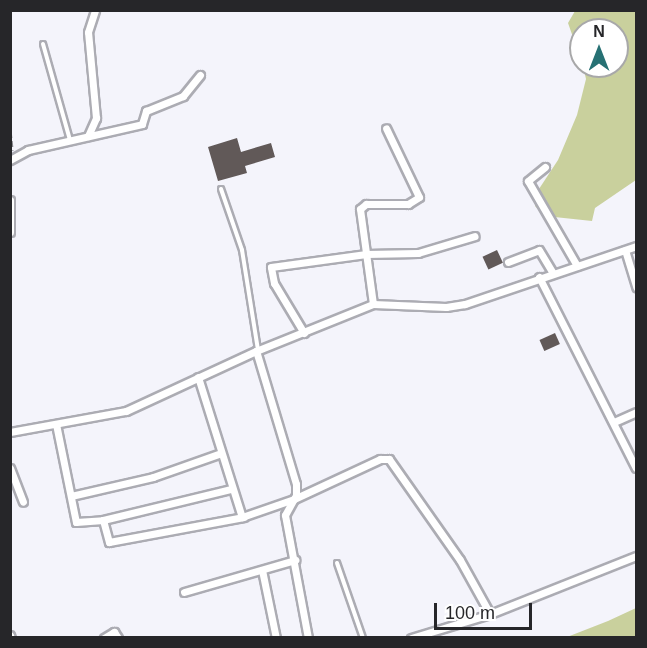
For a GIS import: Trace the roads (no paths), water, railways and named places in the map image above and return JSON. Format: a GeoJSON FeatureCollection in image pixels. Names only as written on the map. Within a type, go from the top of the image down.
{"type":"FeatureCollection","features":[{"type":"Feature","properties":{"kind":"street"},"geometry":{"type":"LineString","coordinates":[[88,136],[96,118],[88,32],[95,10]]}},
{"type":"Feature","properties":{"kind":"street"},"geometry":{"type":"LineString","coordinates":[[12,158],[70,140],[142,124],[146,111],[183,96],[201,75]]}},
{"type":"Feature","properties":{"kind":"street"},"geometry":{"type":"LineString","coordinates":[[373,304],[361,206],[408,204],[418,197],[386,128]]}},
{"type":"Feature","properties":{"kind":"street"},"geometry":{"type":"LineString","coordinates":[[545,167],[528,181],[577,266]]}},
{"type":"Feature","properties":{"kind":"street"},"geometry":{"type":"LineString","coordinates":[[10,200],[10,232]]}},
{"type":"Feature","properties":{"kind":"street"},"geometry":{"type":"LineString","coordinates":[[303,333],[274,283],[271,267],[366,254],[418,253],[475,236]]}},
{"type":"Feature","properties":{"kind":"street"},"geometry":{"type":"LineString","coordinates":[[10,432],[126,411],[257,351],[373,304],[446,307],[636,246]]}},
{"type":"Feature","properties":{"kind":"street"},"geometry":{"type":"LineString","coordinates":[[508,262],[537,249],[553,273]]}},
{"type":"Feature","properties":{"kind":"street"},"geometry":{"type":"LineString","coordinates":[[625,250],[636,287]]}},
{"type":"Feature","properties":{"kind":"street"},"geometry":{"type":"LineString","coordinates":[[539,277],[636,468]]}},
{"type":"Feature","properties":{"kind":"street"},"geometry":{"type":"LineString","coordinates":[[257,351],[296,484],[294,499],[285,515],[308,638]]}},
{"type":"Feature","properties":{"kind":"street"},"geometry":{"type":"LineString","coordinates":[[198,377],[231,489],[244,517]]}},
{"type":"Feature","properties":{"kind":"street"},"geometry":{"type":"LineString","coordinates":[[614,423],[636,412]]}},
{"type":"Feature","properties":{"kind":"street"},"geometry":{"type":"LineString","coordinates":[[57,424],[77,524],[103,520],[231,489]]}},
{"type":"Feature","properties":{"kind":"street"},"geometry":{"type":"LineString","coordinates":[[71,496],[153,477],[221,453]]}},
{"type":"Feature","properties":{"kind":"street"},"geometry":{"type":"LineString","coordinates":[[103,520],[111,543],[244,517],[294,499],[380,459],[389,459],[460,560],[490,614]]}},
{"type":"Feature","properties":{"kind":"street"},"geometry":{"type":"LineString","coordinates":[[10,468],[23,502]]}},
{"type":"Feature","properties":{"kind":"street"},"geometry":{"type":"LineString","coordinates":[[411,638],[437,634],[636,556]]}},
{"type":"Feature","properties":{"kind":"street"},"geometry":{"type":"LineString","coordinates":[[184,592],[295,560]]}},
{"type":"Feature","properties":{"kind":"street"},"geometry":{"type":"LineString","coordinates":[[262,570],[276,638]]}},
{"type":"Feature","properties":{"kind":"street"},"geometry":{"type":"LineString","coordinates":[[104,638],[114,632],[118,638]]}},
{"type":"Feature","properties":{"kind":"lane"},"geometry":{"type":"LineString","coordinates":[[43,44],[70,140]]}},
{"type":"Feature","properties":{"kind":"lane"},"geometry":{"type":"LineString","coordinates":[[221,189],[242,250],[257,351]]}},
{"type":"Feature","properties":{"kind":"lane"},"geometry":{"type":"LineString","coordinates":[[338,562],[363,638]]}}]}
